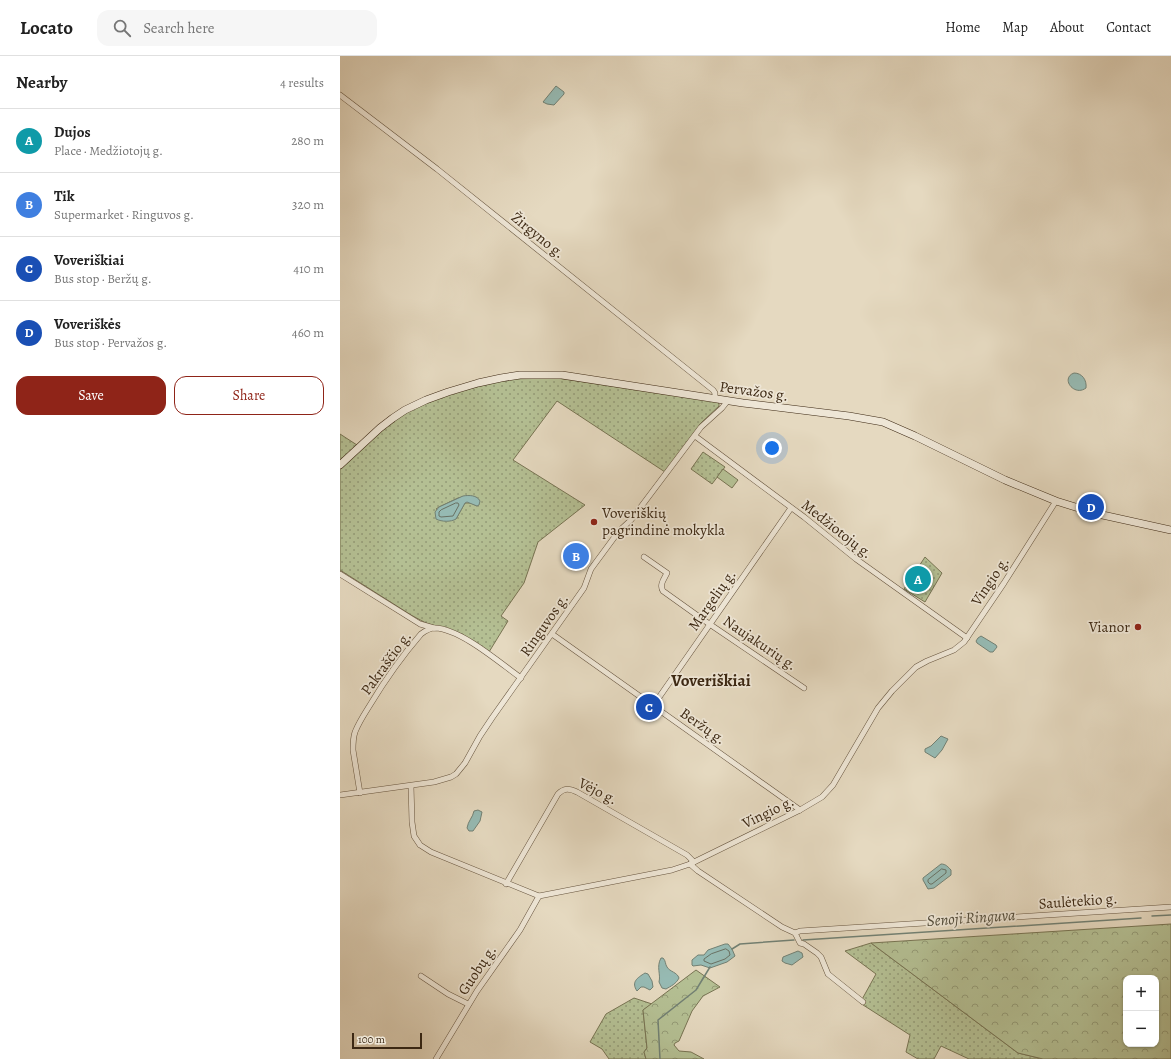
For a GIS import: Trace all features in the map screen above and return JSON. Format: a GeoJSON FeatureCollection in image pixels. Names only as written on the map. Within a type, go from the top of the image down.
{"type":"FeatureCollection","features":[{"type":"Feature","properties":{"kind":"main road","name":"Pervažos g."},"geometry":{"type":"LineString","coordinates":[[340,465],[393,418],[426,400],[448,392],[501,378],[520,375],[562,375],[715,399],[849,416],[883,422],[910,433],[1005,480],[1056,501],[1098,514],[1171,530]]}},
{"type":"Feature","properties":{"kind":"street","name":"Žirgyno g."},"geometry":{"type":"LineString","coordinates":[[340,95],[442,173],[713,390],[715,393],[715,399]]}},
{"type":"Feature","properties":{"kind":"street","name":"Ringuvos g."},"geometry":{"type":"LineString","coordinates":[[340,795],[411,786],[444,780],[460,770],[492,718],[584,588],[589,573],[596,562],[619,531],[631,520],[695,436],[708,420],[722,408],[727,400]]}},
{"type":"Feature","properties":{"kind":"street","name":"Medžiotojų g."},"geometry":{"type":"LineString","coordinates":[[695,436],[804,517],[856,559],[967,638]]}},
{"type":"Feature","properties":{"kind":"street","name":"Vingio g."},"geometry":{"type":"LineString","coordinates":[[539,896],[672,870],[692,863],[800,810],[822,797],[833,785],[878,708],[892,691],[916,667],[954,650],[967,638],[1056,501]]}},
{"type":"Feature","properties":{"kind":"street","name":"Margelių g."},"geometry":{"type":"LineString","coordinates":[[653,706],[791,508]]}},
{"type":"Feature","properties":{"kind":"street","name":"Naujakurių g."},"geometry":{"type":"LineString","coordinates":[[644,557],[668,573],[661,585],[663,591],[804,688]]}},
{"type":"Feature","properties":{"kind":"street"},"geometry":{"type":"LineString","coordinates":[[340,574],[420,624],[435,628]]}},
{"type":"Feature","properties":{"kind":"street"},"geometry":{"type":"LineString","coordinates":[[420,624],[421,634]]}},
{"type":"Feature","properties":{"kind":"street","name":"Pakraščio g."},"geometry":{"type":"LineString","coordinates":[[360,792],[353,750],[353,737],[359,723],[375,696],[398,662],[421,634],[429,629],[435,628],[448,631],[464,638],[521,678]]}},
{"type":"Feature","properties":{"kind":"street","name":"Beržų g."},"geometry":{"type":"LineString","coordinates":[[552,634],[800,810]]}},
{"type":"Feature","properties":{"kind":"street"},"geometry":{"type":"LineString","coordinates":[[411,786],[413,830],[416,841],[420,846],[506,884],[539,896]]}},
{"type":"Feature","properties":{"kind":"street","name":"Vėjo g."},"geometry":{"type":"LineString","coordinates":[[506,884],[558,794],[561,791],[568,789],[583,795],[687,855],[692,863]]}},
{"type":"Feature","properties":{"kind":"street"},"geometry":{"type":"LineString","coordinates":[[692,863],[698,871],[711,880],[782,927],[795,933],[800,943],[812,949],[821,957],[828,974],[863,1002]]}},
{"type":"Feature","properties":{"kind":"street","name":"Guobų g."},"geometry":{"type":"LineString","coordinates":[[436,1059],[468,1004],[520,930],[539,896]]}},
{"type":"Feature","properties":{"kind":"street","name":"Saulėtekio g."},"geometry":{"type":"LineString","coordinates":[[795,933],[800,931],[1171,907]]}},
{"type":"Feature","properties":{"kind":"street"},"geometry":{"type":"LineString","coordinates":[[421,976],[448,994],[468,1004]]}},
{"type":"Feature","properties":{"kind":"green space"},"geometry":{"type":"Polygon","coordinates":[[[557,378],[718,402],[719,406],[702,422],[665,472],[557,401],[513,460],[585,505],[538,542],[524,583],[501,616],[508,621],[489,652],[462,634],[426,623],[411,615],[340,570],[340,468],[384,428],[402,415],[445,395],[508,379],[557,378]],[[467,496],[458,498],[436,509],[456,519],[465,503],[471,503],[477,506],[477,498],[467,496]]]}},
{"type":"Feature","properties":{"kind":"green space"},"geometry":{"type":"Polygon","coordinates":[[[340,434],[357,445],[340,461],[340,434]]]}},
{"type":"Feature","properties":{"kind":"green space"},"geometry":{"type":"Polygon","coordinates":[[[703,452],[725,467],[712,484],[691,469],[703,452]]]}},
{"type":"Feature","properties":{"kind":"green space"},"geometry":{"type":"Polygon","coordinates":[[[723,469],[738,480],[732,488],[717,477],[723,469]]]}},
{"type":"Feature","properties":{"kind":"green space"},"geometry":{"type":"Polygon","coordinates":[[[925,557],[942,573],[925,602],[904,589],[925,557]]]}},
{"type":"Feature","properties":{"kind":"green space"},"geometry":{"type":"Polygon","coordinates":[[[1171,924],[1171,1059],[1043,1059],[1018,1053],[871,943],[1171,924]]]}},
{"type":"Feature","properties":{"kind":"green space"},"geometry":{"type":"Polygon","coordinates":[[[871,943],[1018,1053],[1043,1059],[969,1059],[941,1046],[934,1059],[918,1059],[906,1052],[910,1035],[860,1003],[876,974],[845,951],[871,943]]]}},
{"type":"Feature","properties":{"kind":"green space"},"geometry":{"type":"Polygon","coordinates":[[[696,970],[720,987],[703,996],[692,1011],[679,1041],[674,1045],[679,1051],[691,1052],[704,1059],[646,1059],[644,1052],[647,1048],[643,1010],[696,970]]]}},
{"type":"Feature","properties":{"kind":"green space"},"geometry":{"type":"Polygon","coordinates":[[[634,998],[652,1004],[643,1010],[647,1048],[644,1052],[646,1059],[609,1059],[602,1049],[590,1042],[606,1014],[634,998]]]}},
{"type":"Feature","properties":{"kind":"water"},"geometry":{"type":"Polygon","coordinates":[[[556,86],[564,92],[564,94],[554,105],[543,102],[556,86]]]}},
{"type":"Feature","properties":{"kind":"water"},"geometry":{"type":"Polygon","coordinates":[[[1074,373],[1079,374],[1083,378],[1086,382],[1086,388],[1077,390],[1070,386],[1068,379],[1070,375],[1074,373]]]}},
{"type":"Feature","properties":{"kind":"water"},"geometry":{"type":"Polygon","coordinates":[[[463,496],[470,496],[479,499],[479,505],[477,506],[467,502],[465,503],[456,519],[452,521],[441,521],[436,519],[435,512],[439,507],[463,496]]]}},
{"type":"Feature","properties":{"kind":"water"},"geometry":{"type":"Polygon","coordinates":[[[981,636],[996,645],[997,647],[993,652],[990,652],[977,643],[976,641],[981,636]]]}},
{"type":"Feature","properties":{"kind":"water"},"geometry":{"type":"Polygon","coordinates":[[[941,736],[948,739],[942,750],[935,758],[925,752],[925,749],[931,746],[941,736]]]}},
{"type":"Feature","properties":{"kind":"water"},"geometry":{"type":"Polygon","coordinates":[[[478,810],[482,812],[480,821],[473,831],[469,831],[467,828],[468,823],[474,811],[478,810]]]}},
{"type":"Feature","properties":{"kind":"water"},"geometry":{"type":"Polygon","coordinates":[[[941,864],[946,865],[951,870],[951,875],[934,888],[928,889],[923,878],[941,864]]]}},
{"type":"Feature","properties":{"kind":"water"},"geometry":{"type":"Polygon","coordinates":[[[728,944],[735,956],[727,962],[710,968],[701,965],[692,965],[692,960],[698,955],[704,955],[708,950],[728,944]]]}},
{"type":"Feature","properties":{"kind":"water"},"geometry":{"type":"Polygon","coordinates":[[[798,951],[802,953],[803,957],[792,965],[782,961],[783,957],[798,951]]]}},
{"type":"Feature","properties":{"kind":"water"},"geometry":{"type":"Polygon","coordinates":[[[661,958],[664,959],[668,969],[677,974],[679,978],[675,983],[666,989],[662,988],[659,982],[659,964],[661,958]]]}},
{"type":"Feature","properties":{"kind":"water"},"geometry":{"type":"Polygon","coordinates":[[[645,973],[648,974],[652,981],[653,987],[650,990],[641,987],[637,991],[635,988],[636,980],[645,973]]]}},
{"type":"Feature","properties":{"kind":"waterway","name":"Senoji Ringuva"},"geometry":{"type":"LineString","coordinates":[[1152,916],[1171,915]]}},
{"type":"Feature","properties":{"kind":"waterway","name":"Senoji Ringuva"},"geometry":{"type":"LineString","coordinates":[[803,940],[1141,918]]}},
{"type":"Feature","properties":{"kind":"waterway","name":"Senoji Ringuva"},"geometry":{"type":"LineString","coordinates":[[732,949],[740,944],[794,940]]}},
{"type":"Feature","properties":{"kind":"waterway","name":"Senoji Ringuva"},"geometry":{"type":"LineString","coordinates":[[660,1059],[658,1020],[696,990],[710,967]]}},
{"type":"Feature","properties":{"kind":"place","name":"Voveriškės"},"geometry":{"type":"Point","coordinates":[1091,507]}},
{"type":"Feature","properties":{"kind":"place","name":"Voveriškių pagrindinė mokykla"},"geometry":{"type":"Point","coordinates":[594,522]}},
{"type":"Feature","properties":{"kind":"place","name":"Tik"},"geometry":{"type":"Point","coordinates":[576,556]}},
{"type":"Feature","properties":{"kind":"place","name":"Dujos"},"geometry":{"type":"Point","coordinates":[918,579]}},
{"type":"Feature","properties":{"kind":"place","name":"Vianor"},"geometry":{"type":"Point","coordinates":[1138,627]}},
{"type":"Feature","properties":{"kind":"place","name":"Voveriškiai"},"geometry":{"type":"Point","coordinates":[649,707]}},
{"type":"Feature","properties":{"kind":"district","name":"Voveriškiai"},"geometry":{"type":"Point","coordinates":[711,680]}}]}
